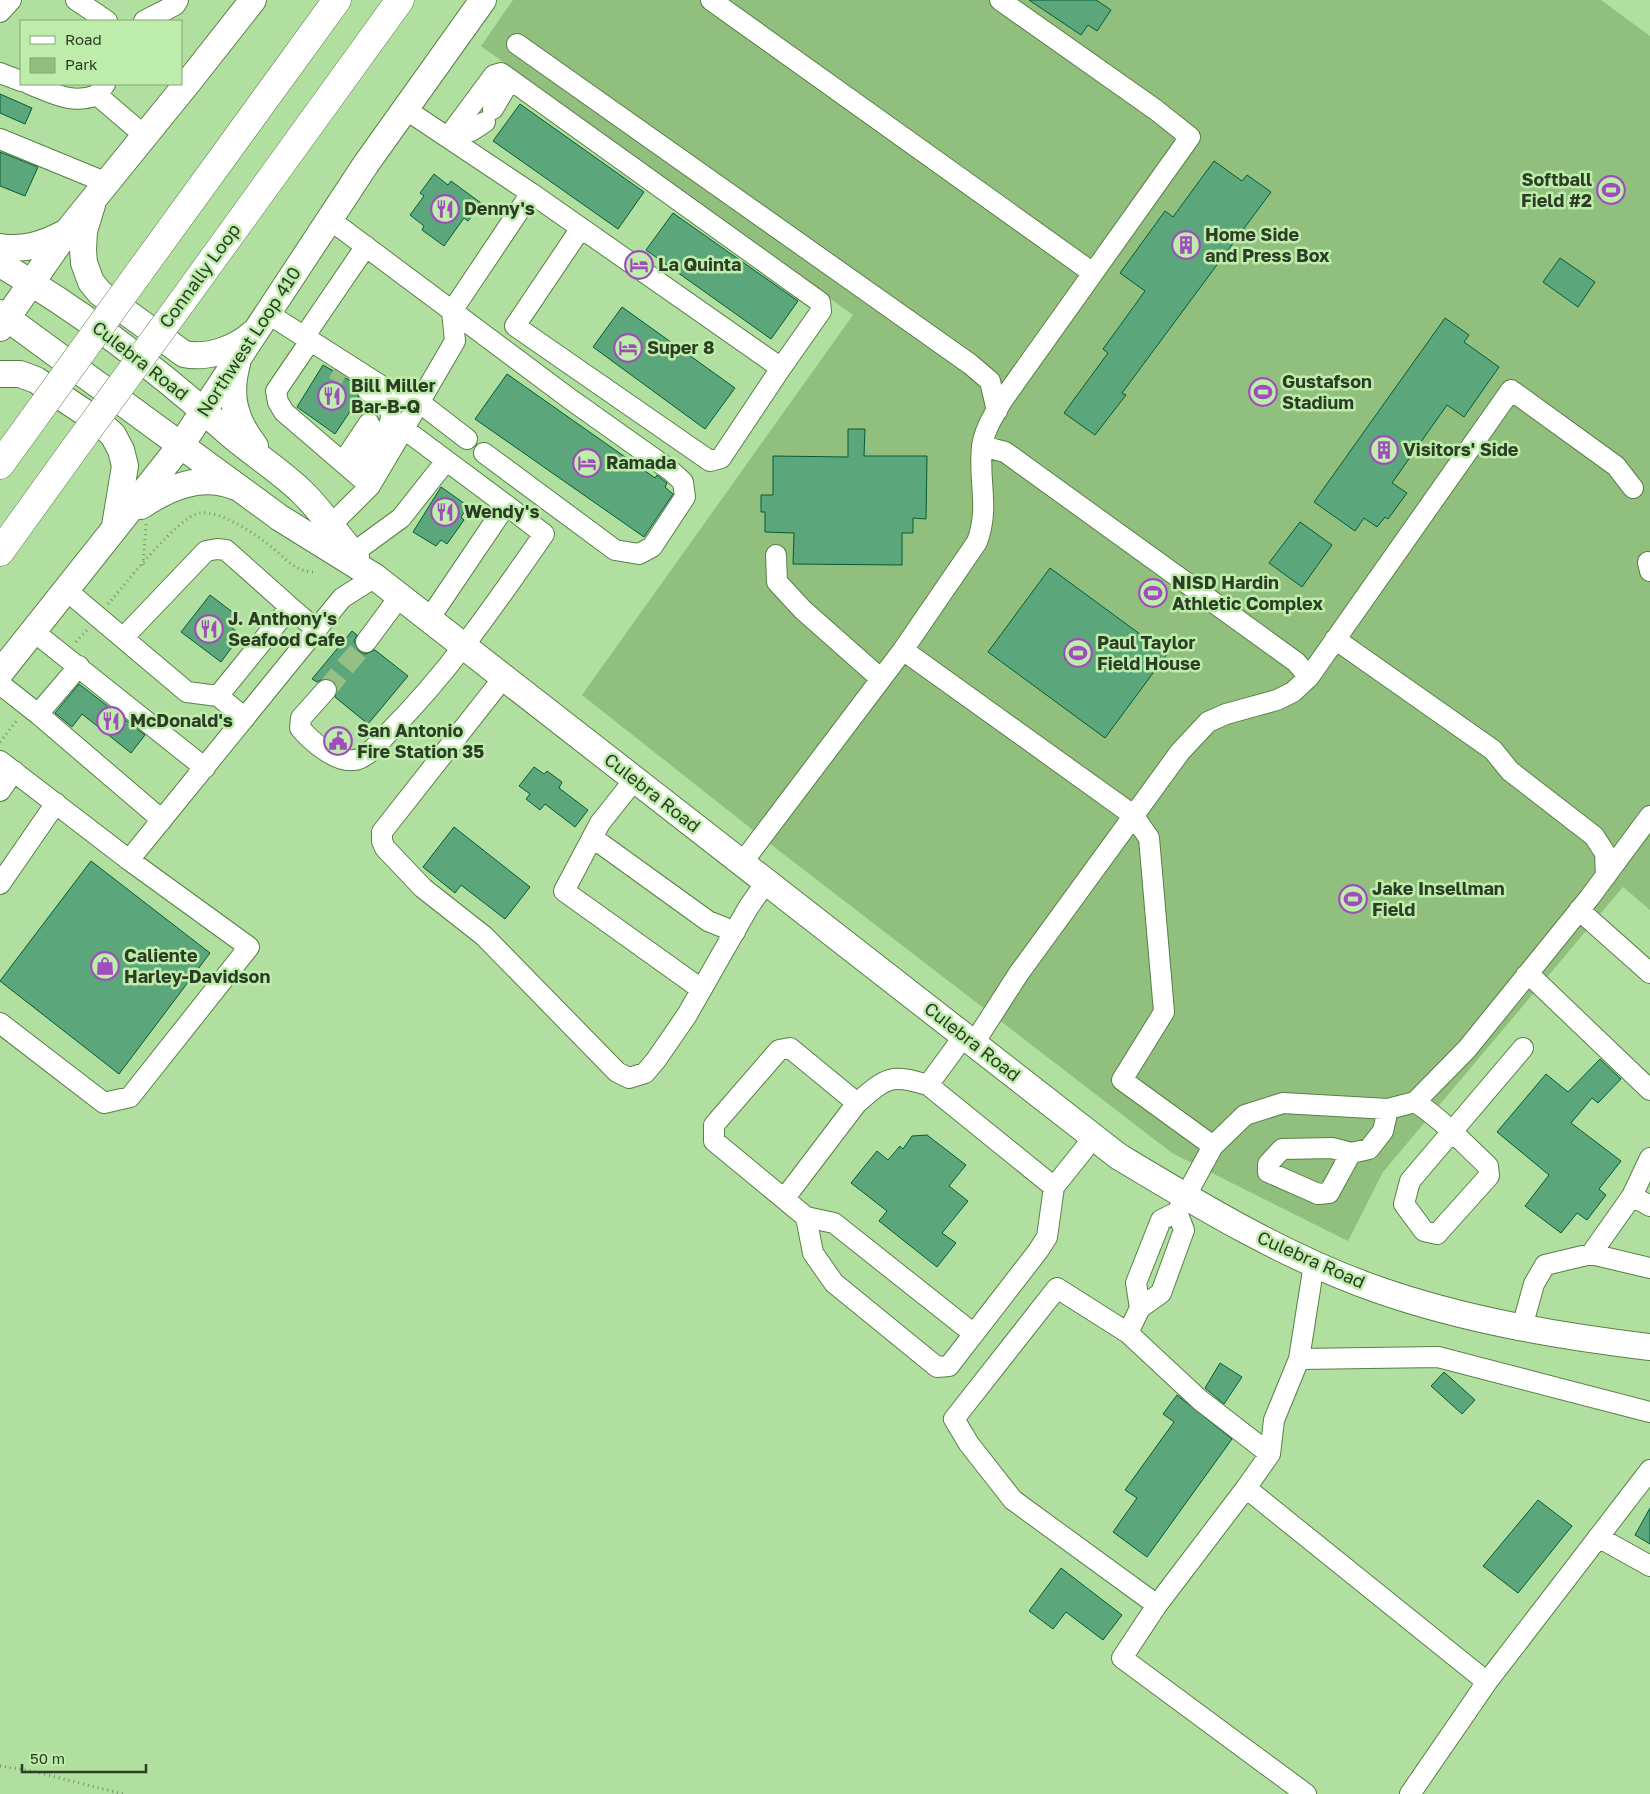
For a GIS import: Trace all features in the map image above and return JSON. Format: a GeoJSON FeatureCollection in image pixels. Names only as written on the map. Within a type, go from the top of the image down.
{"type":"FeatureCollection","features":[{"type":"Feature","properties":{"kind":"highway"},"geometry":{"type":"LineString","coordinates":[[0,465],[337,0]]}},
{"type":"Feature","properties":{"kind":"highway","name":"Connally Loop"},"geometry":{"type":"LineString","coordinates":[[0,552],[400,0]]}},
{"type":"Feature","properties":{"kind":"main road"},"geometry":{"type":"LineString","coordinates":[[186,77],[253,0]]}},
{"type":"Feature","properties":{"kind":"main road","name":"Northwest Loop 410"},"geometry":{"type":"LineString","coordinates":[[0,673],[181,445],[329,218],[483,0]]}},
{"type":"Feature","properties":{"kind":"main road"},"geometry":{"type":"LineString","coordinates":[[2,319],[66,233],[145,136],[180,85]]}},
{"type":"Feature","properties":{"kind":"main road"},"geometry":{"type":"LineString","coordinates":[[100,192],[84,231],[83,256],[88,277],[100,293],[184,354],[199,356],[212,354],[246,339],[254,333]]}},
{"type":"Feature","properties":{"kind":"main road"},"geometry":{"type":"LineString","coordinates":[[0,247],[33,247],[66,233]]}},
{"type":"Feature","properties":{"kind":"main road","name":"Culebra Road"},"geometry":{"type":"LineString","coordinates":[[0,264],[69,308],[163,376],[276,468],[304,494],[375,577]]}},
{"type":"Feature","properties":{"kind":"main road","name":"Culebra Road"},"geometry":{"type":"LineString","coordinates":[[2,319],[181,445],[280,518],[375,577],[1181,1204],[1229,1222],[1314,1264],[1376,1289],[1440,1309],[1522,1327],[1589,1339],[1650,1347]]}},
{"type":"Feature","properties":{"kind":"main road"},"geometry":{"type":"LineString","coordinates":[[254,333],[234,378],[232,398],[235,413],[245,433],[276,468]]}},
{"type":"Feature","properties":{"kind":"main road"},"geometry":{"type":"LineString","coordinates":[[0,374],[20,374],[36,380],[99,422],[113,436],[121,450],[124,466],[121,498],[114,530]]}},
{"type":"Feature","properties":{"kind":"main road"},"geometry":{"type":"LineString","coordinates":[[114,530],[140,506],[176,487],[209,481],[226,483],[241,489]]}},
{"type":"Feature","properties":{"kind":"lane"},"geometry":{"type":"LineString","coordinates":[[0,12],[11,0]]}},
{"type":"Feature","properties":{"kind":"lane"},"geometry":{"type":"LineString","coordinates":[[76,0],[105,20]]}},
{"type":"Feature","properties":{"kind":"lane"},"geometry":{"type":"LineString","coordinates":[[146,20],[175,5],[178,0]]}},
{"type":"Feature","properties":{"kind":"lane"},"geometry":{"type":"LineString","coordinates":[[711,0],[1093,272]]}},
{"type":"Feature","properties":{"kind":"lane"},"geometry":{"type":"LineString","coordinates":[[742,862],[903,650],[977,542],[984,525],[982,446],[988,425],[1093,272],[1190,137],[1156,110],[1000,0]]}},
{"type":"Feature","properties":{"kind":"lane"},"geometry":{"type":"LineString","coordinates":[[517,44],[970,364],[990,381],[996,411]]}},
{"type":"Feature","properties":{"kind":"lane"},"geometry":{"type":"LineString","coordinates":[[0,73],[20,81]]}},
{"type":"Feature","properties":{"kind":"lane"},"geometry":{"type":"LineString","coordinates":[[452,133],[494,75],[501,74],[820,302],[821,311],[720,458],[710,460],[515,326],[581,228]]}},
{"type":"Feature","properties":{"kind":"lane"},"geometry":{"type":"LineString","coordinates":[[452,133],[470,131],[489,115],[510,80]]}},
{"type":"Feature","properties":{"kind":"lane"},"geometry":{"type":"LineString","coordinates":[[32,85],[71,99],[84,100],[101,89],[145,136]]}},
{"type":"Feature","properties":{"kind":"lane"},"geometry":{"type":"LineString","coordinates":[[405,108],[452,133],[531,193],[781,368]]}},
{"type":"Feature","properties":{"kind":"lane"},"geometry":{"type":"LineString","coordinates":[[0,140],[100,192]]}},
{"type":"Feature","properties":{"kind":"lane"},"geometry":{"type":"LineString","coordinates":[[357,474],[404,429],[455,342],[452,311],[531,193]]}},
{"type":"Feature","properties":{"kind":"lane"},"geometry":{"type":"LineString","coordinates":[[329,218],[452,311],[670,470],[683,482],[685,497],[652,547],[639,554],[615,550],[484,453]]}},
{"type":"Feature","properties":{"kind":"lane"},"geometry":{"type":"LineString","coordinates":[[357,474],[284,412],[278,402],[276,391],[366,246]]}},
{"type":"Feature","properties":{"kind":"lane"},"geometry":{"type":"LineString","coordinates":[[254,333],[306,342],[417,405],[467,439]]}},
{"type":"Feature","properties":{"kind":"lane"},"geometry":{"type":"LineString","coordinates":[[306,342],[340,372],[388,407],[391,416],[387,428],[357,474],[330,526]]}},
{"type":"Feature","properties":{"kind":"lane"},"geometry":{"type":"LineString","coordinates":[[928,1085],[969,1040],[1180,752],[1208,722],[1226,714],[1277,700],[1293,692],[1309,677],[1512,390],[1616,466],[1633,488]]}},
{"type":"Feature","properties":{"kind":"lane"},"geometry":{"type":"LineString","coordinates":[[357,474],[370,423]]}},
{"type":"Feature","properties":{"kind":"lane"},"geometry":{"type":"LineString","coordinates":[[326,690],[301,718],[300,728],[306,736],[341,760],[355,760],[372,749],[424,697],[465,647],[544,534],[404,429]]}},
{"type":"Feature","properties":{"kind":"lane"},"geometry":{"type":"LineString","coordinates":[[982,446],[1005,452],[1296,662],[1309,677]]}},
{"type":"Feature","properties":{"kind":"lane"},"geometry":{"type":"LineString","coordinates":[[353,553],[401,518],[446,461]]}},
{"type":"Feature","properties":{"kind":"lane"},"geometry":{"type":"LineString","coordinates":[[429,619],[506,506]]}},
{"type":"Feature","properties":{"kind":"lane"},"geometry":{"type":"LineString","coordinates":[[123,638],[206,551],[217,548],[226,550],[317,630]]}},
{"type":"Feature","properties":{"kind":"lane"},"geometry":{"type":"LineString","coordinates":[[776,555],[778,582],[803,610],[881,679]]}},
{"type":"Feature","properties":{"kind":"lane"},"geometry":{"type":"LineString","coordinates":[[129,860],[342,598],[375,577]]}},
{"type":"Feature","properties":{"kind":"lane"},"geometry":{"type":"LineString","coordinates":[[66,590],[187,692],[218,696],[245,718]]}},
{"type":"Feature","properties":{"kind":"lane"},"geometry":{"type":"LineString","coordinates":[[366,642],[400,596]]}},
{"type":"Feature","properties":{"kind":"lane"},"geometry":{"type":"LineString","coordinates":[[218,696],[290,607]]}},
{"type":"Feature","properties":{"kind":"lane"},"geometry":{"type":"LineString","coordinates":[[33,631],[205,768]]}},
{"type":"Feature","properties":{"kind":"lane"},"geometry":{"type":"LineString","coordinates":[[1335,640],[1493,750],[1510,771],[1594,836],[1605,853],[1606,876]]}},
{"type":"Feature","properties":{"kind":"lane"},"geometry":{"type":"LineString","coordinates":[[903,650],[1133,815],[1149,838],[1164,1012],[1122,1080],[1214,1146]]}},
{"type":"Feature","properties":{"kind":"lane"},"geometry":{"type":"LineString","coordinates":[[38,714],[79,666]]}},
{"type":"Feature","properties":{"kind":"lane"},"geometry":{"type":"LineString","coordinates":[[504,677],[382,832],[382,841],[385,848],[423,888],[484,936],[618,1072],[629,1078],[645,1073],[656,1060],[702,989],[734,932],[766,882]]}},
{"type":"Feature","properties":{"kind":"lane"},"geometry":{"type":"LineString","coordinates":[[0,684],[162,820]]}},
{"type":"Feature","properties":{"kind":"lane"},"geometry":{"type":"LineString","coordinates":[[0,791],[7,766],[129,860],[249,947],[130,1097],[104,1103],[0,1023]]}},
{"type":"Feature","properties":{"kind":"lane"},"geometry":{"type":"LineString","coordinates":[[635,779],[600,822],[564,891],[702,989]]}},
{"type":"Feature","properties":{"kind":"lane"},"geometry":{"type":"LineString","coordinates":[[0,884],[56,803]]}},
{"type":"Feature","properties":{"kind":"lane"},"geometry":{"type":"LineString","coordinates":[[1128,1333],[1140,1308],[1161,1293],[1184,1230],[1181,1204],[1214,1146],[1245,1115],[1283,1103],[1388,1109],[1415,1102],[1467,1049],[1606,876],[1650,816]]}},
{"type":"Feature","properties":{"kind":"lane"},"geometry":{"type":"LineString","coordinates":[[593,838],[708,921],[734,932]]}},
{"type":"Feature","properties":{"kind":"lane"},"geometry":{"type":"LineString","coordinates":[[1579,910],[1650,973]]}},
{"type":"Feature","properties":{"kind":"lane"},"geometry":{"type":"LineString","coordinates":[[1526,975],[1536,981],[1558,1005],[1650,1090]]}},
{"type":"Feature","properties":{"kind":"lane"},"geometry":{"type":"LineString","coordinates":[[857,1103],[790,1048],[779,1050],[714,1125],[714,1141],[806,1217],[834,1222],[974,1334]]}},
{"type":"Feature","properties":{"kind":"lane"},"geometry":{"type":"LineString","coordinates":[[1415,1102],[1452,1132],[1488,1166],[1488,1176],[1437,1234],[1424,1231],[1404,1204],[1410,1181],[1452,1132],[1523,1048]]}},
{"type":"Feature","properties":{"kind":"lane"},"geometry":{"type":"LineString","coordinates":[[784,1199],[857,1103],[879,1084],[893,1078],[903,1077],[928,1085],[1054,1187]]}},
{"type":"Feature","properties":{"kind":"lane"},"geometry":{"type":"LineString","coordinates":[[1352,1153],[1369,1149],[1377,1141],[1383,1131],[1388,1109]]}},
{"type":"Feature","properties":{"kind":"lane"},"geometry":{"type":"LineString","coordinates":[[806,1217],[813,1253],[834,1284],[937,1367],[949,1366],[1047,1237],[1054,1187],[1094,1137]]}},
{"type":"Feature","properties":{"kind":"lane"},"geometry":{"type":"LineString","coordinates":[[1591,1254],[1632,1196],[1650,1158]]}},
{"type":"Feature","properties":{"kind":"lane"},"geometry":{"type":"LineString","coordinates":[[1632,1196],[1650,1206]]}},
{"type":"Feature","properties":{"kind":"lane"},"geometry":{"type":"LineString","coordinates":[[1522,1327],[1534,1284],[1545,1265],[1591,1254],[1650,1268]]}},
{"type":"Feature","properties":{"kind":"lane"},"geometry":{"type":"LineString","coordinates":[[1306,1794],[1122,1658],[1156,1605],[1270,1454],[1274,1420],[1299,1359],[1314,1264]]}},
{"type":"Feature","properties":{"kind":"lane"},"geometry":{"type":"LineString","coordinates":[[1156,1605],[1013,1500],[969,1444],[954,1419],[1057,1288],[1128,1333],[1200,1400],[1270,1454]]}},
{"type":"Feature","properties":{"kind":"lane"},"geometry":{"type":"LineString","coordinates":[[1299,1359],[1438,1357],[1650,1412]]}},
{"type":"Feature","properties":{"kind":"lane"},"geometry":{"type":"LineString","coordinates":[[1410,1794],[1487,1682],[1650,1470]]}},
{"type":"Feature","properties":{"kind":"lane"},"geometry":{"type":"LineString","coordinates":[[1246,1488],[1487,1682]]}},
{"type":"Feature","properties":{"kind":"lane"},"geometry":{"type":"LineString","coordinates":[[1598,1537],[1650,1566]]}},
{"type":"Feature","properties":{"kind":"path"},"geometry":{"type":"LineString","coordinates":[[143,565],[146,521]]}},
{"type":"Feature","properties":{"kind":"path"},"geometry":{"type":"LineString","coordinates":[[0,1766],[32,1771],[123,1794]]}},
{"type":"Feature","properties":{"kind":"green space","name":"NISD Hardin Athletic Complex"},"geometry":{"type":"Polygon","coordinates":[[[513,0],[1601,0],[1650,36],[1650,910],[1623,887],[1383,1172],[1348,1241],[1172,1153],[782,853],[582,695],[853,315],[481,46],[513,0]]]}},
{"type":"Feature","properties":{"kind":"building"},"geometry":{"type":"Polygon","coordinates":[[[1029,0],[1096,0],[1111,10],[1097,31],[1088,25],[1081,35],[1029,0]]]}},
{"type":"Feature","properties":{"kind":"building"},"geometry":{"type":"Polygon","coordinates":[[[0,94],[32,108],[25,124],[0,113],[0,94]]]}},
{"type":"Feature","properties":{"kind":"building"},"geometry":{"type":"Polygon","coordinates":[[[520,104],[644,192],[618,229],[493,141],[520,104]]]}},
{"type":"Feature","properties":{"kind":"building"},"geometry":{"type":"Polygon","coordinates":[[[0,152],[38,167],[25,196],[0,186],[0,152]]]}},
{"type":"Feature","properties":{"kind":"building","name":"Home Side and Press Box"},"geometry":{"type":"Polygon","coordinates":[[[1214,161],[1242,181],[1247,175],[1271,192],[1122,393],[1126,395],[1095,435],[1064,413],[1108,353],[1103,349],[1145,291],[1120,273],[1165,211],[1173,217],[1214,161]]]}},
{"type":"Feature","properties":{"kind":"building","name":"Denny's"},"geometry":{"type":"Polygon","coordinates":[[[434,174],[448,185],[451,181],[481,203],[468,221],[464,218],[444,246],[422,230],[424,226],[410,215],[424,196],[420,193],[434,174]]]}},
{"type":"Feature","properties":{"kind":"building"},"geometry":{"type":"Polygon","coordinates":[[[673,213],[798,301],[771,339],[646,250],[673,213]]]}},
{"type":"Feature","properties":{"kind":"building"},"geometry":{"type":"Polygon","coordinates":[[[1560,258],[1595,282],[1578,307],[1543,282],[1560,258]]]}},
{"type":"Feature","properties":{"kind":"building"},"geometry":{"type":"Polygon","coordinates":[[[622,307],[735,388],[705,429],[593,347],[622,307]]]}},
{"type":"Feature","properties":{"kind":"building","name":"Visitors' Side"},"geometry":{"type":"Polygon","coordinates":[[[1445,318],[1469,335],[1464,342],[1499,367],[1464,417],[1447,405],[1392,483],[1407,493],[1388,519],[1385,517],[1377,527],[1364,518],[1355,531],[1314,502],[1445,318]]]}},
{"type":"Feature","properties":{"kind":"building","name":"Bill Miller Bar-B-Q"},"geometry":{"type":"Polygon","coordinates":[[[323,365],[358,385],[356,391],[359,398],[335,434],[297,407],[323,365]]]}},
{"type":"Feature","properties":{"kind":"building","name":"Ramada"},"geometry":{"type":"Polygon","coordinates":[[[507,374],[655,478],[657,475],[667,483],[665,487],[673,494],[644,537],[475,419],[507,374]]]}},
{"type":"Feature","properties":{"kind":"building"},"geometry":{"type":"Polygon","coordinates":[[[848,429],[865,429],[864,456],[927,456],[926,519],[913,518],[913,533],[902,533],[902,565],[793,564],[794,533],[765,532],[765,512],[761,512],[761,495],[773,495],[773,456],[848,457],[848,429]]]}},
{"type":"Feature","properties":{"kind":"building","name":"Wendy's"},"geometry":{"type":"Polygon","coordinates":[[[441,487],[468,506],[461,517],[464,520],[447,544],[441,540],[436,546],[413,532],[441,487]]]}},
{"type":"Feature","properties":{"kind":"building"},"geometry":{"type":"Polygon","coordinates":[[[1300,522],[1332,545],[1302,587],[1269,563],[1300,522]]]}},
{"type":"Feature","properties":{"kind":"building","name":"Paul Taylor Field House"},"geometry":{"type":"Polygon","coordinates":[[[1050,568],[1167,654],[1105,738],[988,652],[1050,568]]]}},
{"type":"Feature","properties":{"kind":"building","name":"J. Anthony's Seafood Cafe"},"geometry":{"type":"Polygon","coordinates":[[[210,595],[239,617],[231,627],[241,635],[221,662],[181,632],[210,595]]]}},
{"type":"Feature","properties":{"kind":"building"},"geometry":{"type":"Polygon","coordinates":[[[352,631],[357,635],[354,641],[359,651],[365,654],[375,650],[408,676],[368,724],[335,697],[337,687],[334,681],[323,679],[317,682],[312,679],[352,631]]]}},
{"type":"Feature","properties":{"kind":"building","name":"McDonald's"},"geometry":{"type":"Polygon","coordinates":[[[79,684],[145,735],[131,753],[82,714],[72,727],[55,713],[79,684]]]}},
{"type":"Feature","properties":{"kind":"building"},"geometry":{"type":"Polygon","coordinates":[[[534,767],[544,774],[547,771],[562,782],[559,788],[588,810],[575,827],[545,804],[540,810],[526,799],[530,794],[519,786],[534,767]]]}},
{"type":"Feature","properties":{"kind":"building"},"geometry":{"type":"Polygon","coordinates":[[[454,827],[530,887],[505,919],[461,885],[455,893],[423,867],[454,827]]]}},
{"type":"Feature","properties":{"kind":"building","name":"Caliente Harley-Davidson"},"geometry":{"type":"Polygon","coordinates":[[[91,861],[210,953],[119,1074],[0,981],[91,861]]]}},
{"type":"Feature","properties":{"kind":"building"},"geometry":{"type":"Polygon","coordinates":[[[1600,1059],[1621,1079],[1598,1103],[1592,1098],[1571,1123],[1621,1161],[1599,1189],[1606,1195],[1587,1220],[1577,1213],[1561,1233],[1525,1206],[1549,1175],[1497,1132],[1546,1074],[1568,1092],[1600,1059]]]}},
{"type":"Feature","properties":{"kind":"building"},"geometry":{"type":"Polygon","coordinates":[[[927,1135],[966,1165],[949,1186],[968,1201],[942,1233],[956,1243],[937,1267],[879,1221],[887,1211],[851,1183],[877,1151],[888,1160],[900,1146],[903,1149],[912,1136],[927,1135]]]}},
{"type":"Feature","properties":{"kind":"building"},"geometry":{"type":"Polygon","coordinates":[[[1220,1363],[1242,1377],[1224,1404],[1205,1388],[1220,1363]]]}},
{"type":"Feature","properties":{"kind":"building"},"geometry":{"type":"Polygon","coordinates":[[[1444,1372],[1475,1400],[1462,1414],[1431,1386],[1444,1372]]]}},
{"type":"Feature","properties":{"kind":"building"},"geometry":{"type":"Polygon","coordinates":[[[1177,1395],[1232,1439],[1147,1557],[1113,1532],[1137,1498],[1125,1490],[1174,1422],[1163,1414],[1177,1395]]]}},
{"type":"Feature","properties":{"kind":"building"},"geometry":{"type":"Polygon","coordinates":[[[1538,1500],[1572,1526],[1518,1593],[1483,1566],[1538,1500]]]}},
{"type":"Feature","properties":{"kind":"building"},"geometry":{"type":"Polygon","coordinates":[[[1650,1508],[1650,1544],[1635,1535],[1650,1508]]]}},
{"type":"Feature","properties":{"kind":"building"},"geometry":{"type":"Polygon","coordinates":[[[1061,1568],[1122,1615],[1103,1640],[1066,1612],[1053,1629],[1029,1611],[1061,1568]]]}},
{"type":"Feature","properties":{"kind":"tunnel"},"geometry":{"type":"LineString","coordinates":[[334,369],[346,376]]}},
{"type":"Feature","properties":{"kind":"tunnel"},"geometry":{"type":"LineString","coordinates":[[326,690],[366,642]]}},
{"type":"Feature","properties":{"kind":"place","name":"Softball Field #2"},"geometry":{"type":"Point","coordinates":[1611,190]}},
{"type":"Feature","properties":{"kind":"place","name":"Denny's"},"geometry":{"type":"Point","coordinates":[445,209]}},
{"type":"Feature","properties":{"kind":"place","name":"Home Side and Press Box"},"geometry":{"type":"Point","coordinates":[1186,245]}},
{"type":"Feature","properties":{"kind":"place","name":"La Quinta"},"geometry":{"type":"Point","coordinates":[639,265]}},
{"type":"Feature","properties":{"kind":"place","name":"Super 8"},"geometry":{"type":"Point","coordinates":[628,348]}},
{"type":"Feature","properties":{"kind":"place","name":"Gustafson Stadium"},"geometry":{"type":"Point","coordinates":[1263,392]}},
{"type":"Feature","properties":{"kind":"place","name":"Bill Miller Bar-B-Q"},"geometry":{"type":"Point","coordinates":[332,396]}},
{"type":"Feature","properties":{"kind":"place","name":"Visitors' Side"},"geometry":{"type":"Point","coordinates":[1384,450]}},
{"type":"Feature","properties":{"kind":"place","name":"Ramada"},"geometry":{"type":"Point","coordinates":[587,463]}},
{"type":"Feature","properties":{"kind":"place","name":"Wendy's"},"geometry":{"type":"Point","coordinates":[445,512]}},
{"type":"Feature","properties":{"kind":"place","name":"NISD Hardin Athletic Complex"},"geometry":{"type":"Point","coordinates":[1153,593]}},
{"type":"Feature","properties":{"kind":"place","name":"J. Anthony's Seafood Cafe"},"geometry":{"type":"Point","coordinates":[209,629]}},
{"type":"Feature","properties":{"kind":"place","name":"Paul Taylor Field House"},"geometry":{"type":"Point","coordinates":[1078,653]}},
{"type":"Feature","properties":{"kind":"place","name":"McDonald's"},"geometry":{"type":"Point","coordinates":[111,721]}},
{"type":"Feature","properties":{"kind":"place","name":"San Antonio Fire Station 35"},"geometry":{"type":"Point","coordinates":[338,741]}},
{"type":"Feature","properties":{"kind":"place","name":"Jake Insellman Field"},"geometry":{"type":"Point","coordinates":[1353,899]}},
{"type":"Feature","properties":{"kind":"place","name":"Caliente Harley-Davidson"},"geometry":{"type":"Point","coordinates":[105,966]}}]}
